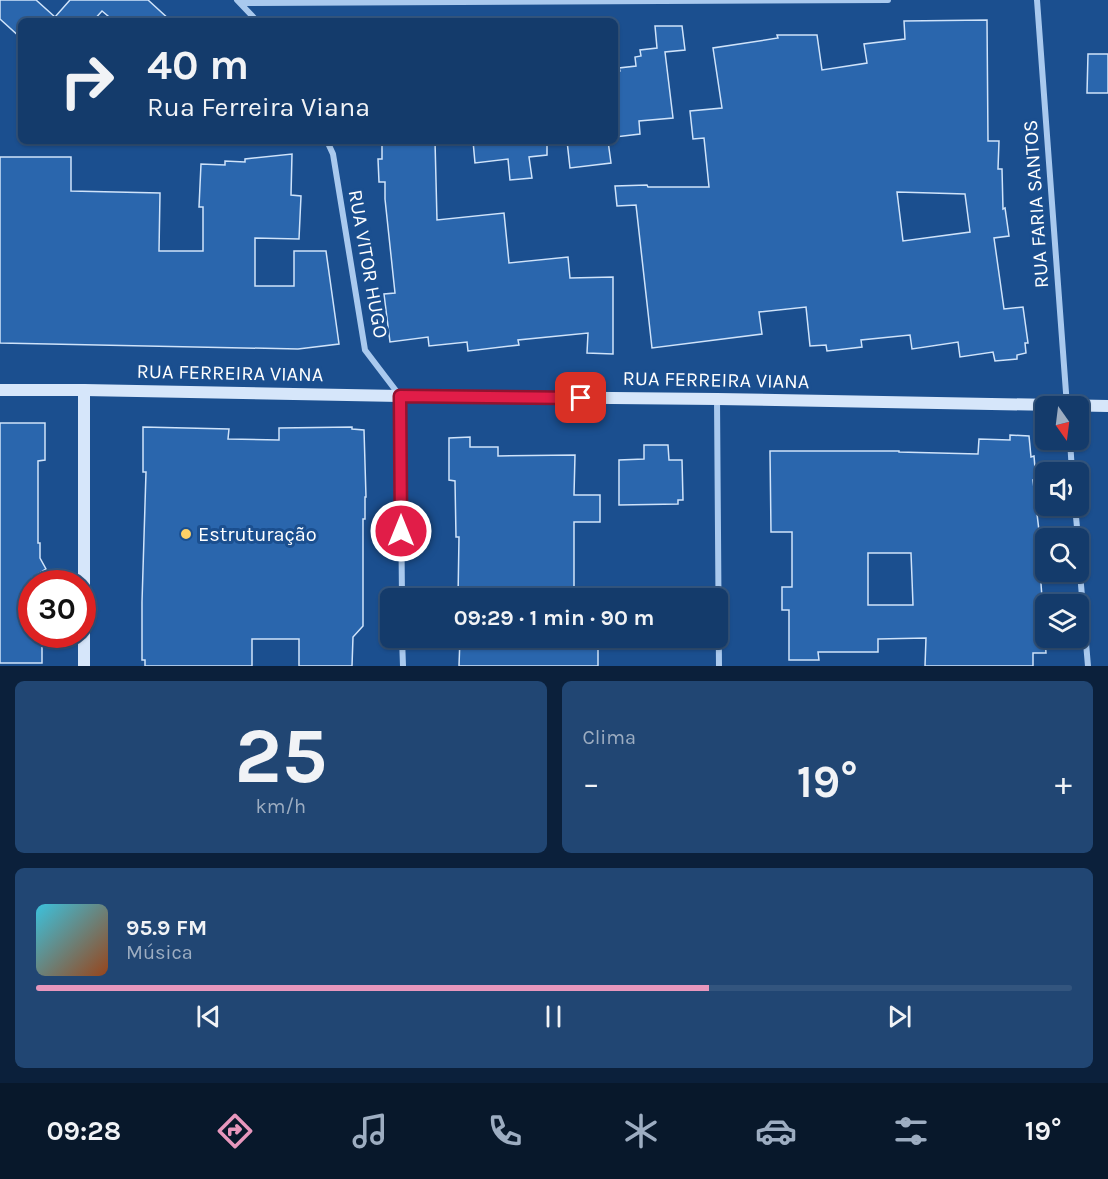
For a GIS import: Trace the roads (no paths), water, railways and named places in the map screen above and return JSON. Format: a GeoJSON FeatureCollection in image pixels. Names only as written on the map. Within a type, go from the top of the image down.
{"type":"FeatureCollection","features":[{"type":"Feature","properties":{"kind":"street"},"geometry":{"type":"LineString","coordinates":[[239,2],[888,0]]}},
{"type":"Feature","properties":{"kind":"street","name":"RUA FARIA SANTOS"},"geometry":{"type":"LineString","coordinates":[[1037,0],[1066,396]]}},
{"type":"Feature","properties":{"kind":"street"},"geometry":{"type":"LineString","coordinates":[[239,2],[254,18]]}},
{"type":"Feature","properties":{"kind":"street","name":"RUA VITOR HUGO"},"geometry":{"type":"LineString","coordinates":[[328,144],[333,154],[365,350],[400,396]]}},
{"type":"Feature","properties":{"kind":"street","name":"RUA FERREIRA VIANA"},"geometry":{"type":"LineString","coordinates":[[0,390],[1035,405]]}},
{"type":"Feature","properties":{"kind":"street"},"geometry":{"type":"LineString","coordinates":[[84,390],[84,666]]}},
{"type":"Feature","properties":{"kind":"street"},"geometry":{"type":"LineString","coordinates":[[400,396],[402,588]]}},
{"type":"Feature","properties":{"kind":"street"},"geometry":{"type":"LineString","coordinates":[[717,399],[719,666]]}},
{"type":"Feature","properties":{"kind":"street","name":"RUA FERREIRA VIANA"},"geometry":{"type":"LineString","coordinates":[[1089,406],[1108,406]]}},
{"type":"Feature","properties":{"kind":"street"},"geometry":{"type":"LineString","coordinates":[[1081,582],[1088,666]]}},
{"type":"Feature","properties":{"kind":"street"},"geometry":{"type":"LineString","coordinates":[[402,648],[402,666]]}},
{"type":"Feature","properties":{"kind":"place","name":"Estruturação"},"geometry":{"type":"Point","coordinates":[186,534]}}]}
